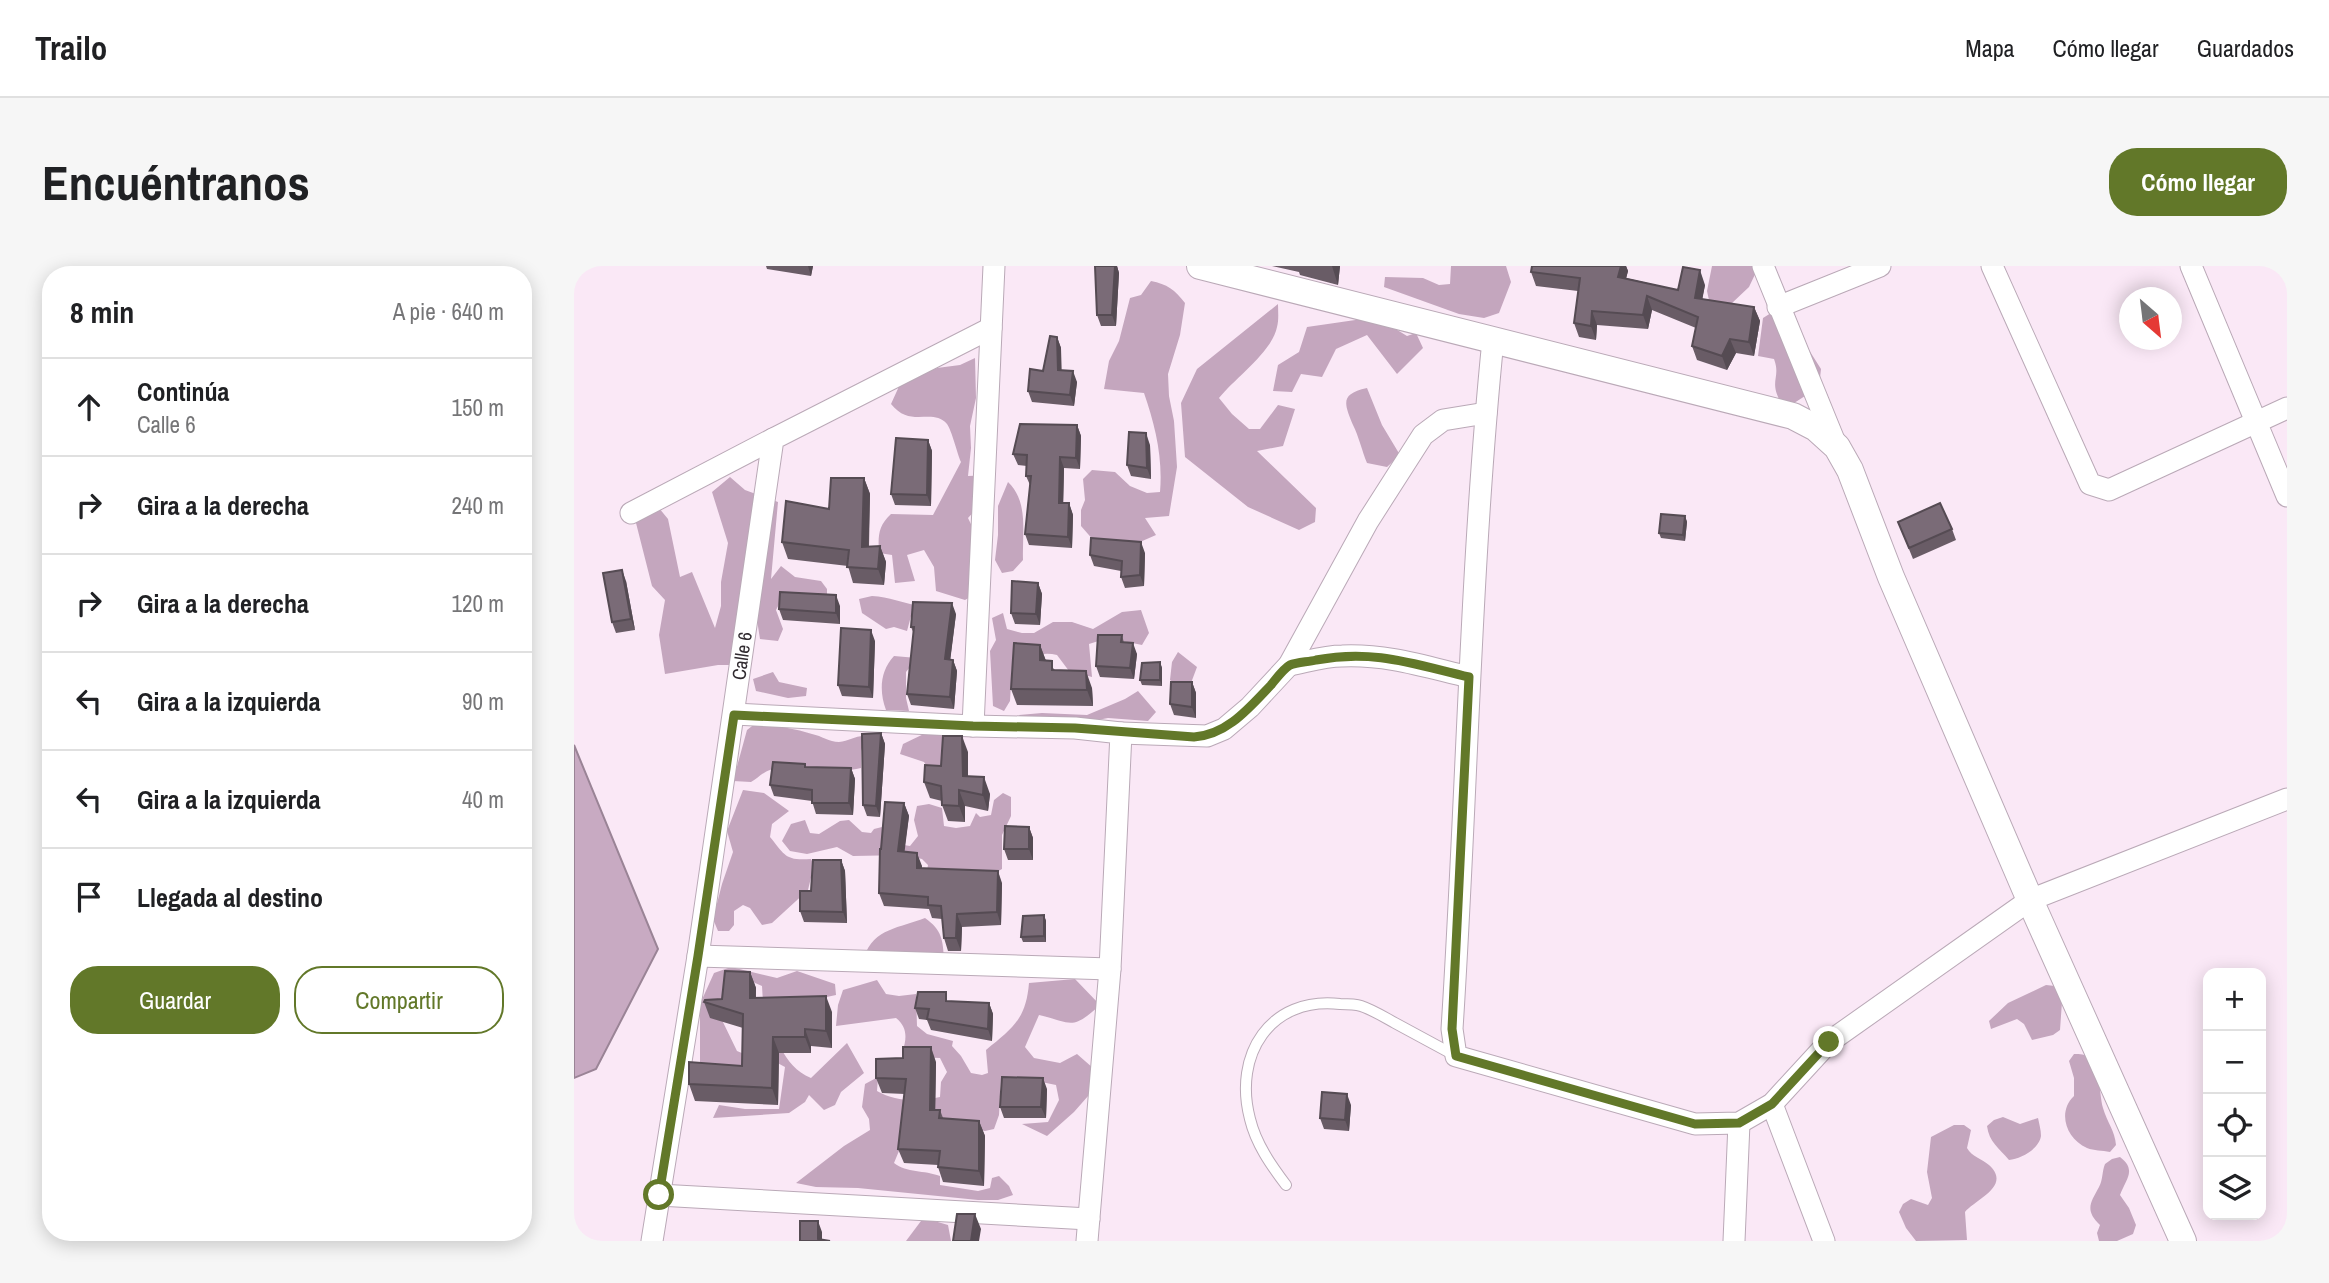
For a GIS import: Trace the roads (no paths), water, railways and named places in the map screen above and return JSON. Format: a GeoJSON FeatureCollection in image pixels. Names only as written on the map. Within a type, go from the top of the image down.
{"type":"FeatureCollection","features":[{"type":"Feature","properties":{"kind":"street"},"geometry":{"type":"LineString","coordinates":[[973,726],[994,266]]}},
{"type":"Feature","properties":{"kind":"street"},"geometry":{"type":"LineString","coordinates":[[1200,266],[1793,416],[1816,428],[1837,447]]}},
{"type":"Feature","properties":{"kind":"street"},"geometry":{"type":"LineString","coordinates":[[1763,266],[1837,447],[1850,470],[1891,577],[2030,900],[2183,1241]]}},
{"type":"Feature","properties":{"kind":"street"},"geometry":{"type":"LineString","coordinates":[[1778,307],[1880,266]]}},
{"type":"Feature","properties":{"kind":"street"},"geometry":{"type":"LineString","coordinates":[[1992,266],[2090,484],[2109,490],[2287,408]]}},
{"type":"Feature","properties":{"kind":"street"},"geometry":{"type":"LineString","coordinates":[[2191,266],[2287,496]]}},
{"type":"Feature","properties":{"kind":"street"},"geometry":{"type":"LineString","coordinates":[[631,513],[991,328]]}},
{"type":"Feature","properties":{"kind":"street"},"geometry":{"type":"LineString","coordinates":[[1493,340],[1469,677],[1452,1029],[1456,1056],[1695,1124],[1739,1123],[1772,1104],[1829,1042],[2030,900],[2287,799]]}},
{"type":"Feature","properties":{"kind":"street"},"geometry":{"type":"LineString","coordinates":[[734,715],[1075,728],[1165,736],[1207,736],[1224,729],[1250,707],[1289,666],[1368,521],[1423,435],[1443,420],[1486,413]]}},
{"type":"Feature","properties":{"kind":"street","name":"Calle 6"},"geometry":{"type":"LineString","coordinates":[[652,1241],[698,956],[773,439]]}},
{"type":"Feature","properties":{"kind":"street"},"geometry":{"type":"LineString","coordinates":[[1289,666],[1339,656],[1372,656],[1406,660],[1469,677]]}},
{"type":"Feature","properties":{"kind":"street"},"geometry":{"type":"LineString","coordinates":[[1087,1241],[1110,969],[1121,733]]}},
{"type":"Feature","properties":{"kind":"street"},"geometry":{"type":"LineString","coordinates":[[698,956],[1110,969]]}},
{"type":"Feature","properties":{"kind":"street"},"geometry":{"type":"LineString","coordinates":[[1772,1104],[1824,1241]]}},
{"type":"Feature","properties":{"kind":"street"},"geometry":{"type":"LineString","coordinates":[[1734,1241],[1739,1123]]}},
{"type":"Feature","properties":{"kind":"street"},"geometry":{"type":"LineString","coordinates":[[659,1195],[1089,1219]]}},
{"type":"Feature","properties":{"kind":"lane"},"geometry":{"type":"LineString","coordinates":[[1286,1185],[1270,1164],[1258,1141],[1250,1118],[1246,1082],[1257,1041],[1275,1018],[1294,1008],[1326,1002],[1361,1006],[1456,1056]]}}]}
